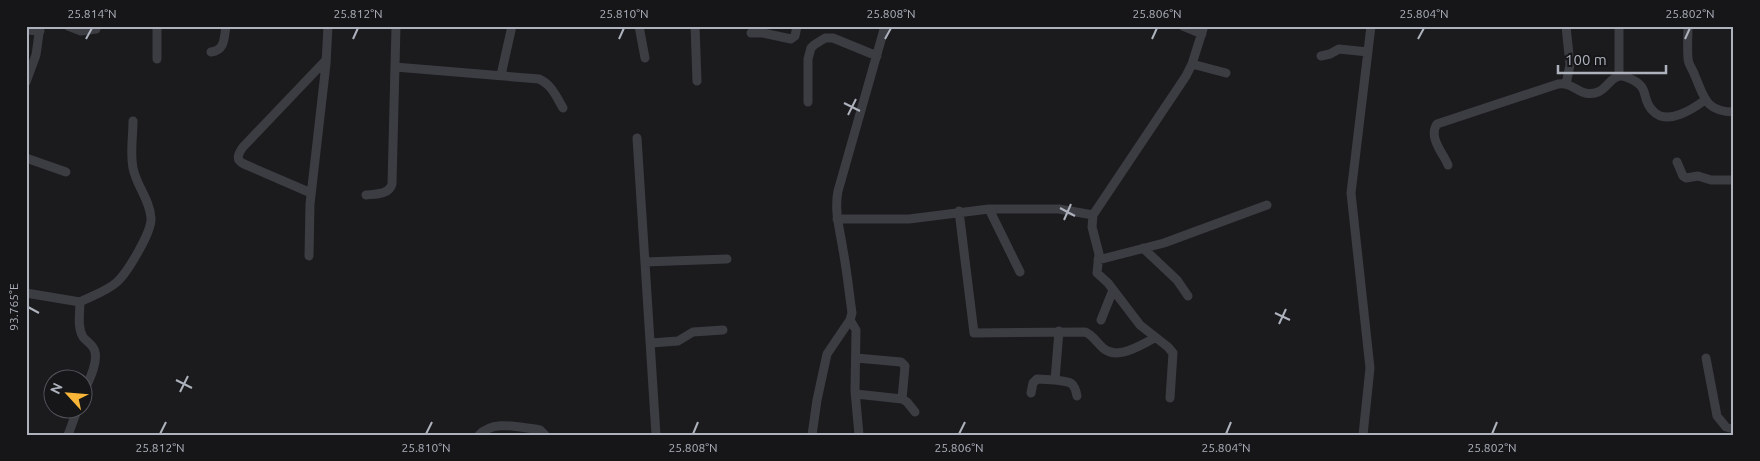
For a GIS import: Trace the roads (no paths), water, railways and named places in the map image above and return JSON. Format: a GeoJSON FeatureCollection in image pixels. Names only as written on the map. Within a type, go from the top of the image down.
{"type":"FeatureCollection","features":[{"type":"Feature","properties":{"kind":"street"},"geometry":{"type":"LineString","coordinates":[[68,26],[82,31],[96,28]]}},
{"type":"Feature","properties":{"kind":"street"},"geometry":{"type":"LineString","coordinates":[[157,26],[157,59]]}},
{"type":"Feature","properties":{"kind":"street"},"geometry":{"type":"LineString","coordinates":[[211,52],[218,51],[223,46],[226,26]]}},
{"type":"Feature","properties":{"kind":"street"},"geometry":{"type":"LineString","coordinates":[[309,256],[311,193],[328,26]]}},
{"type":"Feature","properties":{"kind":"street"},"geometry":{"type":"LineString","coordinates":[[366,195],[386,192],[391,188],[392,184],[396,26]]}},
{"type":"Feature","properties":{"kind":"street"},"geometry":{"type":"LineString","coordinates":[[501,75],[512,26]]}},
{"type":"Feature","properties":{"kind":"street"},"geometry":{"type":"LineString","coordinates":[[639,26],[645,58]]}},
{"type":"Feature","properties":{"kind":"street"},"geometry":{"type":"LineString","coordinates":[[695,26],[697,81]]}},
{"type":"Feature","properties":{"kind":"street"},"geometry":{"type":"LineString","coordinates":[[751,33],[763,33],[791,39],[795,36],[797,26]]}},
{"type":"Feature","properties":{"kind":"street"},"geometry":{"type":"LineString","coordinates":[[812,435],[827,354],[850,320],[852,313],[836,202],[885,26]]}},
{"type":"Feature","properties":{"kind":"street"},"geometry":{"type":"LineString","coordinates":[[1170,398],[1173,353],[1140,325],[1108,283],[1097,273],[1098,254],[1092,226],[1093,215],[1186,76],[1192,64],[1203,30],[1183,26]]}},
{"type":"Feature","properties":{"kind":"street"},"geometry":{"type":"LineString","coordinates":[[1363,435],[1370,368],[1351,193],[1371,26]]}},
{"type":"Feature","properties":{"kind":"street"},"geometry":{"type":"LineString","coordinates":[[1566,26],[1570,72],[1566,84]]}},
{"type":"Feature","properties":{"kind":"street"},"geometry":{"type":"LineString","coordinates":[[1619,76],[1620,26]]}},
{"type":"Feature","properties":{"kind":"street"},"geometry":{"type":"LineString","coordinates":[[1688,26],[1689,64],[1701,93],[1705,100],[1722,111],[1734,112]]}},
{"type":"Feature","properties":{"kind":"street"},"geometry":{"type":"LineString","coordinates":[[26,30],[40,29],[36,55],[26,82]]}},
{"type":"Feature","properties":{"kind":"street"},"geometry":{"type":"LineString","coordinates":[[808,102],[808,59],[811,48],[814,45],[825,38],[834,38],[877,56]]}},
{"type":"Feature","properties":{"kind":"street"},"geometry":{"type":"LineString","coordinates":[[1322,56],[1339,49],[1368,52]]}},
{"type":"Feature","properties":{"kind":"street"},"geometry":{"type":"LineString","coordinates":[[311,193],[244,164],[238,158],[243,147],[326,60]]}},
{"type":"Feature","properties":{"kind":"street"},"geometry":{"type":"LineString","coordinates":[[1192,64],[1226,73]]}},
{"type":"Feature","properties":{"kind":"street"},"geometry":{"type":"LineString","coordinates":[[395,67],[532,77],[546,82],[563,108]]}},
{"type":"Feature","properties":{"kind":"street"},"geometry":{"type":"LineString","coordinates":[[1448,165],[1436,143],[1434,130],[1437,124],[1558,84],[1566,84],[1580,92],[1593,93],[1602,90],[1614,78],[1623,76],[1639,82],[1651,109],[1658,114],[1666,116],[1675,116],[1693,109],[1705,100]]}},
{"type":"Feature","properties":{"kind":"street"},"geometry":{"type":"LineString","coordinates":[[26,292],[80,302],[118,281],[142,244],[150,228],[151,220],[133,168],[133,122]]}},
{"type":"Feature","properties":{"kind":"street"},"geometry":{"type":"LineString","coordinates":[[638,138],[656,435]]}},
{"type":"Feature","properties":{"kind":"street"},"geometry":{"type":"LineString","coordinates":[[26,158],[66,172]]}},
{"type":"Feature","properties":{"kind":"street"},"geometry":{"type":"LineString","coordinates":[[1677,162],[1683,176],[1686,178],[1698,176],[1711,180],[1734,180]]}},
{"type":"Feature","properties":{"kind":"street"},"geometry":{"type":"LineString","coordinates":[[1098,260],[1164,243],[1267,206]]}},
{"type":"Feature","properties":{"kind":"street"},"geometry":{"type":"LineString","coordinates":[[837,219],[909,219],[959,211],[989,209],[1059,210],[1093,215]]}},
{"type":"Feature","properties":{"kind":"street"},"geometry":{"type":"LineString","coordinates":[[989,209],[1020,272]]}},
{"type":"Feature","properties":{"kind":"street"},"geometry":{"type":"LineString","coordinates":[[959,211],[974,333],[1079,332],[1089,334],[1103,349],[1115,354],[1155,338]]}},
{"type":"Feature","properties":{"kind":"street"},"geometry":{"type":"LineString","coordinates":[[1143,248],[1173,276],[1188,296]]}},
{"type":"Feature","properties":{"kind":"street"},"geometry":{"type":"LineString","coordinates":[[646,262],[727,259]]}},
{"type":"Feature","properties":{"kind":"street"},"geometry":{"type":"LineString","coordinates":[[1101,320],[1113,290]]}},
{"type":"Feature","properties":{"kind":"street"},"geometry":{"type":"LineString","coordinates":[[80,302],[80,329],[96,353],[92,371]]}},
{"type":"Feature","properties":{"kind":"street"},"geometry":{"type":"LineString","coordinates":[[850,320],[856,330],[856,394],[859,435]]}},
{"type":"Feature","properties":{"kind":"street"},"geometry":{"type":"LineString","coordinates":[[651,343],[678,342],[693,332],[723,330]]}},
{"type":"Feature","properties":{"kind":"street"},"geometry":{"type":"LineString","coordinates":[[1056,380],[1059,331]]}},
{"type":"Feature","properties":{"kind":"street"},"geometry":{"type":"LineString","coordinates":[[856,358],[902,362],[905,366],[902,399]]}},
{"type":"Feature","properties":{"kind":"street"},"geometry":{"type":"LineString","coordinates":[[1706,358],[1717,416],[1726,427],[1734,429]]}},
{"type":"Feature","properties":{"kind":"street"},"geometry":{"type":"LineString","coordinates":[[1032,393],[1033,383],[1037,379],[1056,380],[1076,386],[1077,396]]}},
{"type":"Feature","properties":{"kind":"street"},"geometry":{"type":"LineString","coordinates":[[856,394],[902,399],[915,412]]}},
{"type":"Feature","properties":{"kind":"street"},"geometry":{"type":"LineString","coordinates":[[68,435],[74,418]]}},
{"type":"Feature","properties":{"kind":"street"},"geometry":{"type":"LineString","coordinates":[[480,435],[484,429],[498,426],[535,429],[540,430],[545,435]]}}]}
